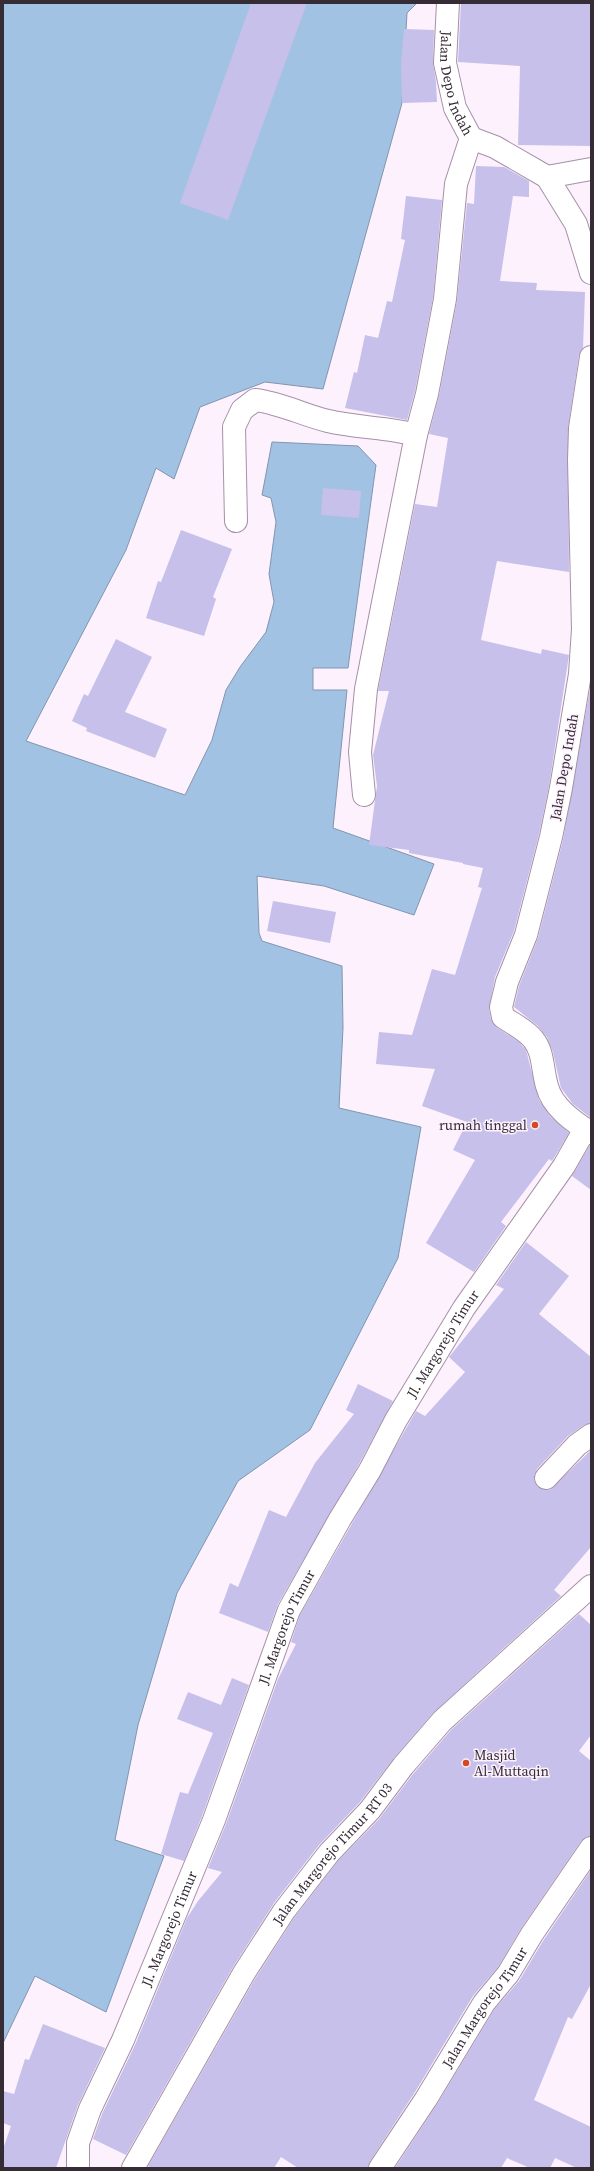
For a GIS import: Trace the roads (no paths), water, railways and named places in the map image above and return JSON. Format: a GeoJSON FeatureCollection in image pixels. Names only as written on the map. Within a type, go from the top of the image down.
{"type":"FeatureCollection","features":[{"type":"Feature","properties":{"kind":"street","name":"Jalan Depo Indah"},"geometry":{"type":"LineString","coordinates":[[448,3],[445,62],[455,108],[471,138],[495,147],[547,177],[576,224],[591,273]]}},
{"type":"Feature","properties":{"kind":"street"},"geometry":{"type":"LineString","coordinates":[[364,795],[360,752],[366,689],[416,435],[427,394],[444,299],[456,184],[471,138]]}},
{"type":"Feature","properties":{"kind":"street"},"geometry":{"type":"LineString","coordinates":[[547,177],[591,169]]}},
{"type":"Feature","properties":{"kind":"street","name":"Jalan Depo Indah"},"geometry":{"type":"LineString","coordinates":[[588,1131],[575,1122],[555,1102],[547,1088],[540,1049],[533,1038],[503,1018],[501,1007],[507,982],[526,935],[536,899],[561,788],[583,709],[580,674],[584,629],[578,460],[580,428],[591,357]]}},
{"type":"Feature","properties":{"kind":"street"},"geometry":{"type":"LineString","coordinates":[[236,521],[234,427],[242,410],[255,400],[269,401],[328,421],[404,431],[416,435]]}},
{"type":"Feature","properties":{"kind":"street","name":"Jl. Margorejo Timur"},"geometry":{"type":"LineString","coordinates":[[78,2168],[78,2144],[90,2109],[123,2040],[214,1820],[268,1674],[289,1610],[340,1519],[365,1478],[396,1420],[432,1360],[497,1258],[588,1131]]}},
{"type":"Feature","properties":{"kind":"street"},"geometry":{"type":"LineString","coordinates":[[546,1478],[577,1445],[591,1435]]}},
{"type":"Feature","properties":{"kind":"street","name":"Jalan Margorejo Timur RT 03"},"geometry":{"type":"LineString","coordinates":[[133,2168],[244,1973],[284,1912],[329,1853],[370,1810],[403,1766],[442,1721],[591,1586]]}},
{"type":"Feature","properties":{"kind":"street","name":"Jalan Margorejo Timur"},"geometry":{"type":"LineString","coordinates":[[380,2168],[426,2099],[484,2003],[508,1974],[532,1934],[591,1848]]}},
{"type":"Feature","properties":{"kind":"water"},"geometry":{"type":"Polygon","coordinates":[[[3,3],[417,3],[407,13],[402,103],[323,389],[265,382],[200,407],[174,479],[156,468],[126,550],[26,741],[185,795],[212,740],[226,690],[240,667],[266,632],[274,602],[269,574],[276,522],[271,498],[262,495],[272,442],[358,446],[376,465],[348,668],[313,668],[313,690],[347,690],[333,828],[434,864],[414,915],[324,886],[257,876],[259,933],[262,941],[342,966],[343,1028],[339,1108],[421,1127],[398,1258],[310,1430],[238,1481],[177,1593],[138,1725],[115,1840],[164,1856],[106,2012],[35,1976],[3,2043],[3,3]]]}},
{"type":"Feature","properties":{"kind":"place","name":"rumah tinggal"},"geometry":{"type":"Point","coordinates":[535,1125]}},
{"type":"Feature","properties":{"kind":"place","name":"Masjid Al-Muttaqin"},"geometry":{"type":"Point","coordinates":[466,1763]}}]}
